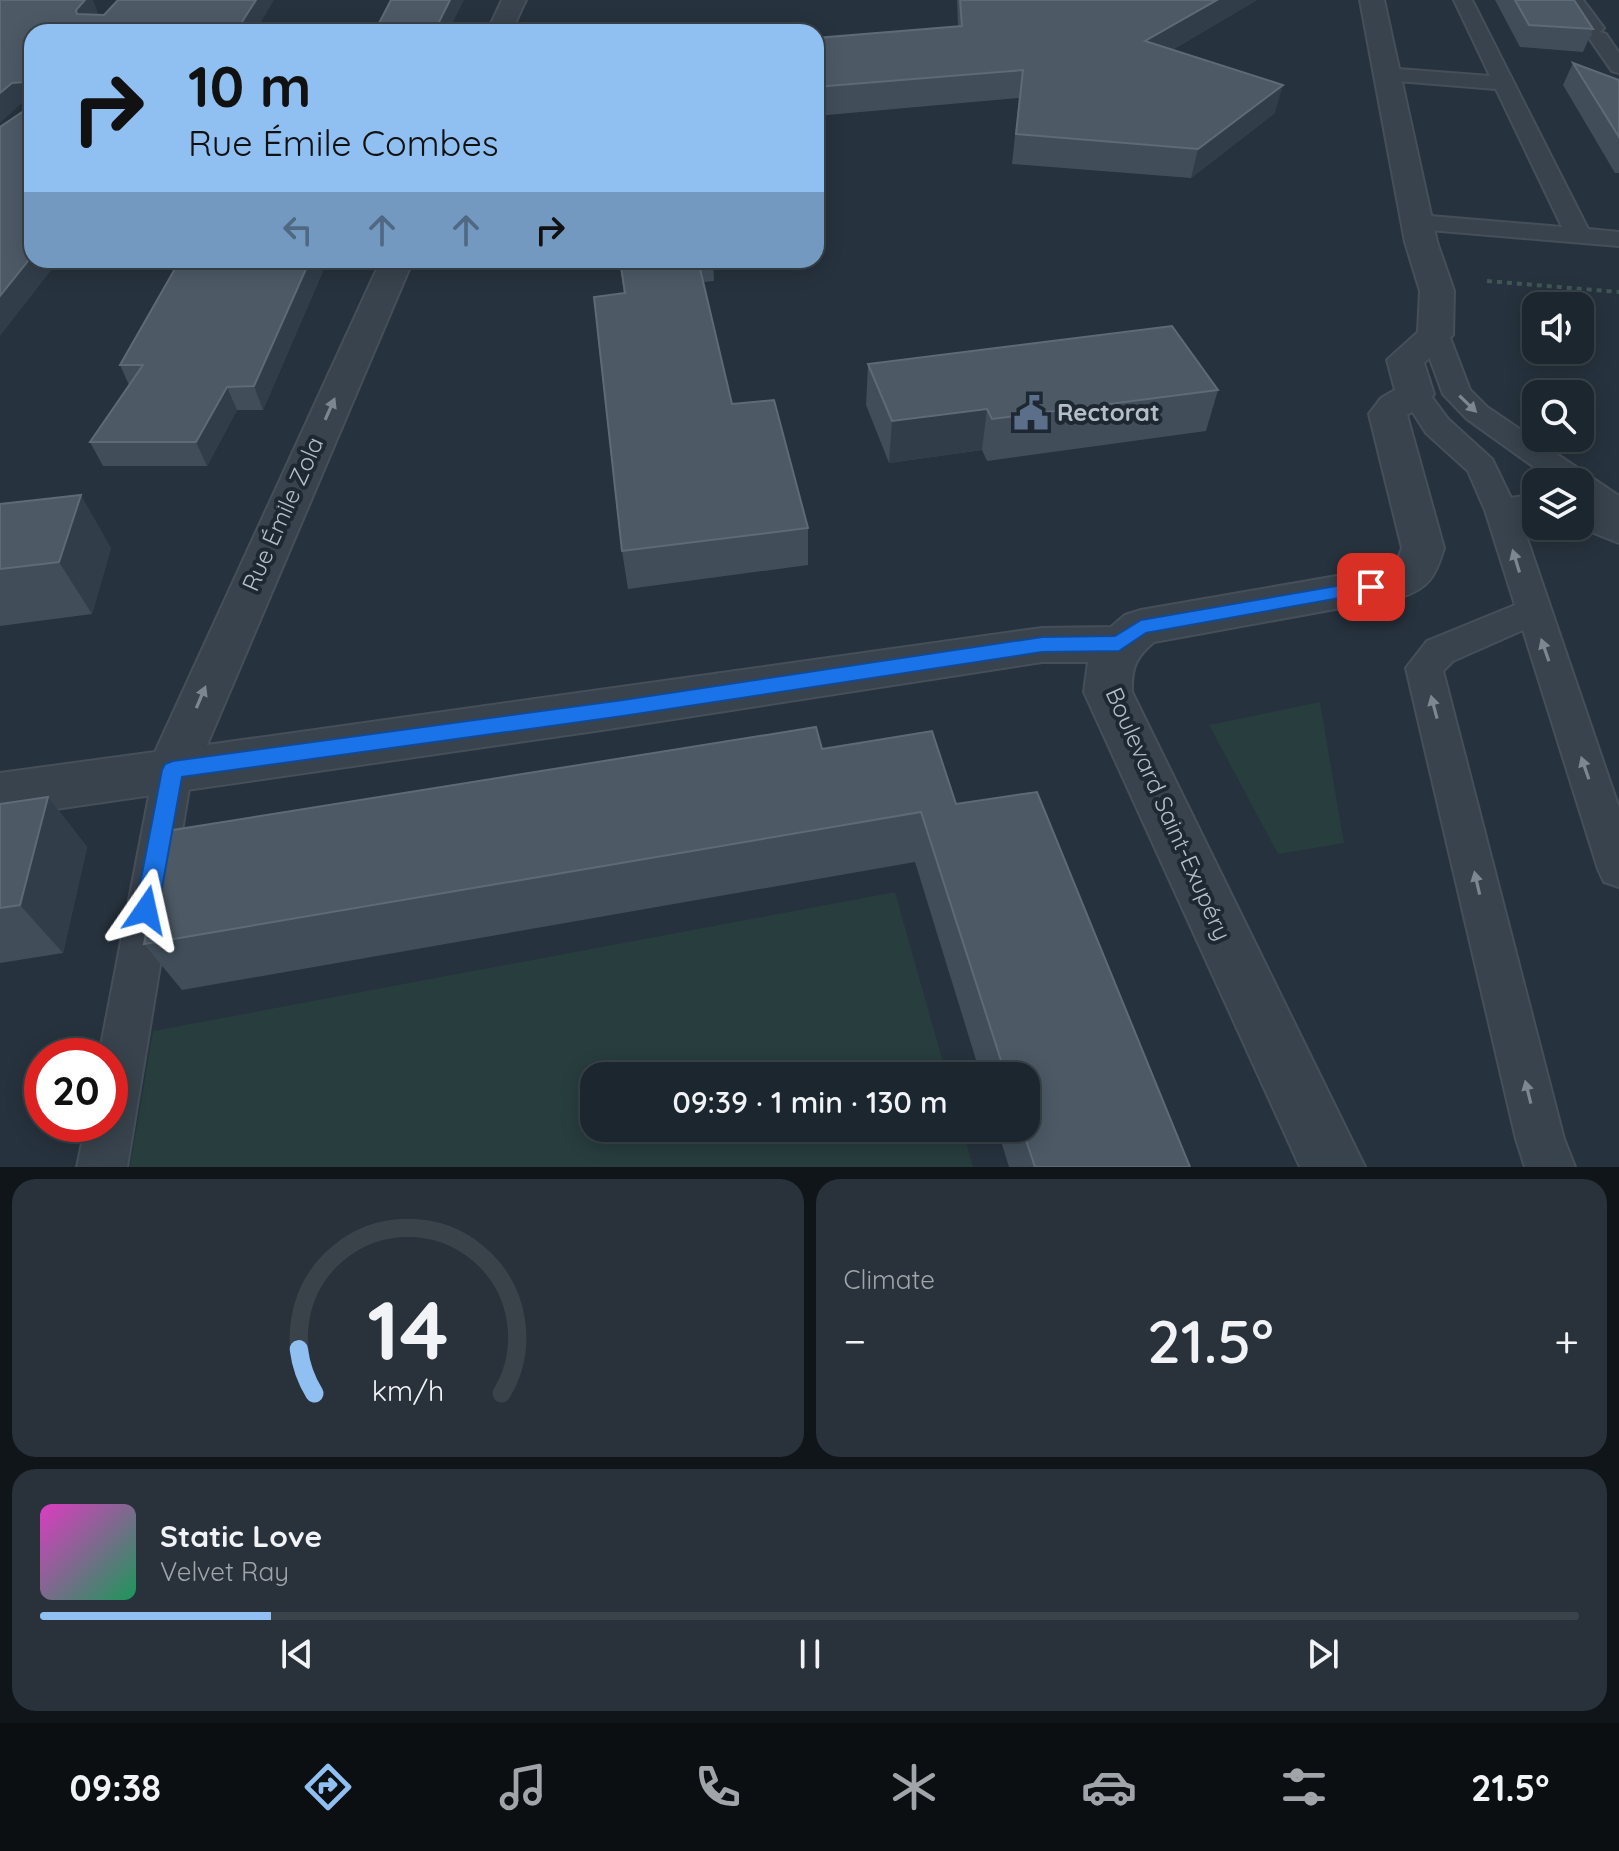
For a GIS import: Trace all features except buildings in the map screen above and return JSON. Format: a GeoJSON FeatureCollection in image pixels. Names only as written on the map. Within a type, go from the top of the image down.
{"type":"FeatureCollection","features":[{"type":"Feature","properties":{"kind":"street"},"geometry":{"type":"LineString","coordinates":[[503,24],[514,0]]}},
{"type":"Feature","properties":{"kind":"street"},"geometry":{"type":"LineString","coordinates":[[0,795],[630,707],[1042,645],[1119,644],[1141,627],[1401,581],[1416,570],[1423,548],[1388,414],[1394,406],[1415,394],[1405,360],[1435,335],[1437,291],[1418,222],[1372,0]]}},
{"type":"Feature","properties":{"kind":"street","name":"Rue Émile Zola"},"geometry":{"type":"LineString","coordinates":[[173,770],[199,703],[393,268]]}},
{"type":"Feature","properties":{"kind":"street","name":"Boulevard Saint-Exupéry"},"geometry":{"type":"LineString","coordinates":[[1119,644],[1107,676],[1108,692],[1333,1167]]}},
{"type":"Feature","properties":{"kind":"lane"},"geometry":{"type":"LineString","coordinates":[[1463,0],[1579,236]]}},
{"type":"Feature","properties":{"kind":"lane"},"geometry":{"type":"LineString","coordinates":[[1574,0],[1619,67]]}},
{"type":"Feature","properties":{"kind":"lane"},"geometry":{"type":"LineString","coordinates":[[1385,74],[1503,83]]}},
{"type":"Feature","properties":{"kind":"lane"},"geometry":{"type":"LineString","coordinates":[[1418,222],[1619,239]]}},
{"type":"Feature","properties":{"kind":"lane"},"geometry":{"type":"LineString","coordinates":[[1435,335],[1457,394],[1477,413],[1619,511]]}},
{"type":"Feature","properties":{"kind":"lane"},"geometry":{"type":"LineString","coordinates":[[1415,394],[1437,426],[1481,466],[1501,510],[1532,612],[1619,869]]}},
{"type":"Feature","properties":{"kind":"lane"},"geometry":{"type":"LineString","coordinates":[[1501,510],[1522,507]]}},
{"type":"Feature","properties":{"kind":"lane"},"geometry":{"type":"LineString","coordinates":[[1594,521],[1619,532]]}},
{"type":"Feature","properties":{"kind":"lane"},"geometry":{"type":"LineString","coordinates":[[1532,612],[1440,651],[1424,668],[1536,1124],[1550,1167]]}},
{"type":"Feature","properties":{"kind":"lane"},"geometry":{"type":"LineString","coordinates":[[125,1038],[173,770]]}},
{"type":"Feature","properties":{"kind":"lane"},"geometry":{"type":"LineString","coordinates":[[102,1167],[107,1142]]}},
{"type":"Feature","properties":{"kind":"green space"},"geometry":{"type":"Polygon","coordinates":[[[1320,702],[1344,843],[1278,854],[1209,725],[1320,702]]]}},
{"type":"Feature","properties":{"kind":"green space"},"geometry":{"type":"Polygon","coordinates":[[[895,892],[943,1062],[580,1062],[580,1142],[966,1142],[973,1167],[130,1167],[153,1031],[895,892]]]}},
{"type":"Feature","properties":{"kind":"place","name":"Rectorat"},"geometry":{"type":"Point","coordinates":[1031,413]}},
{"type":"Feature","properties":{"kind":"route"},"geometry":{"type":"LineString","coordinates":[[146,910],[173,770],[623,708],[1042,645],[1119,644],[1141,627],[1371,587]]}}]}
